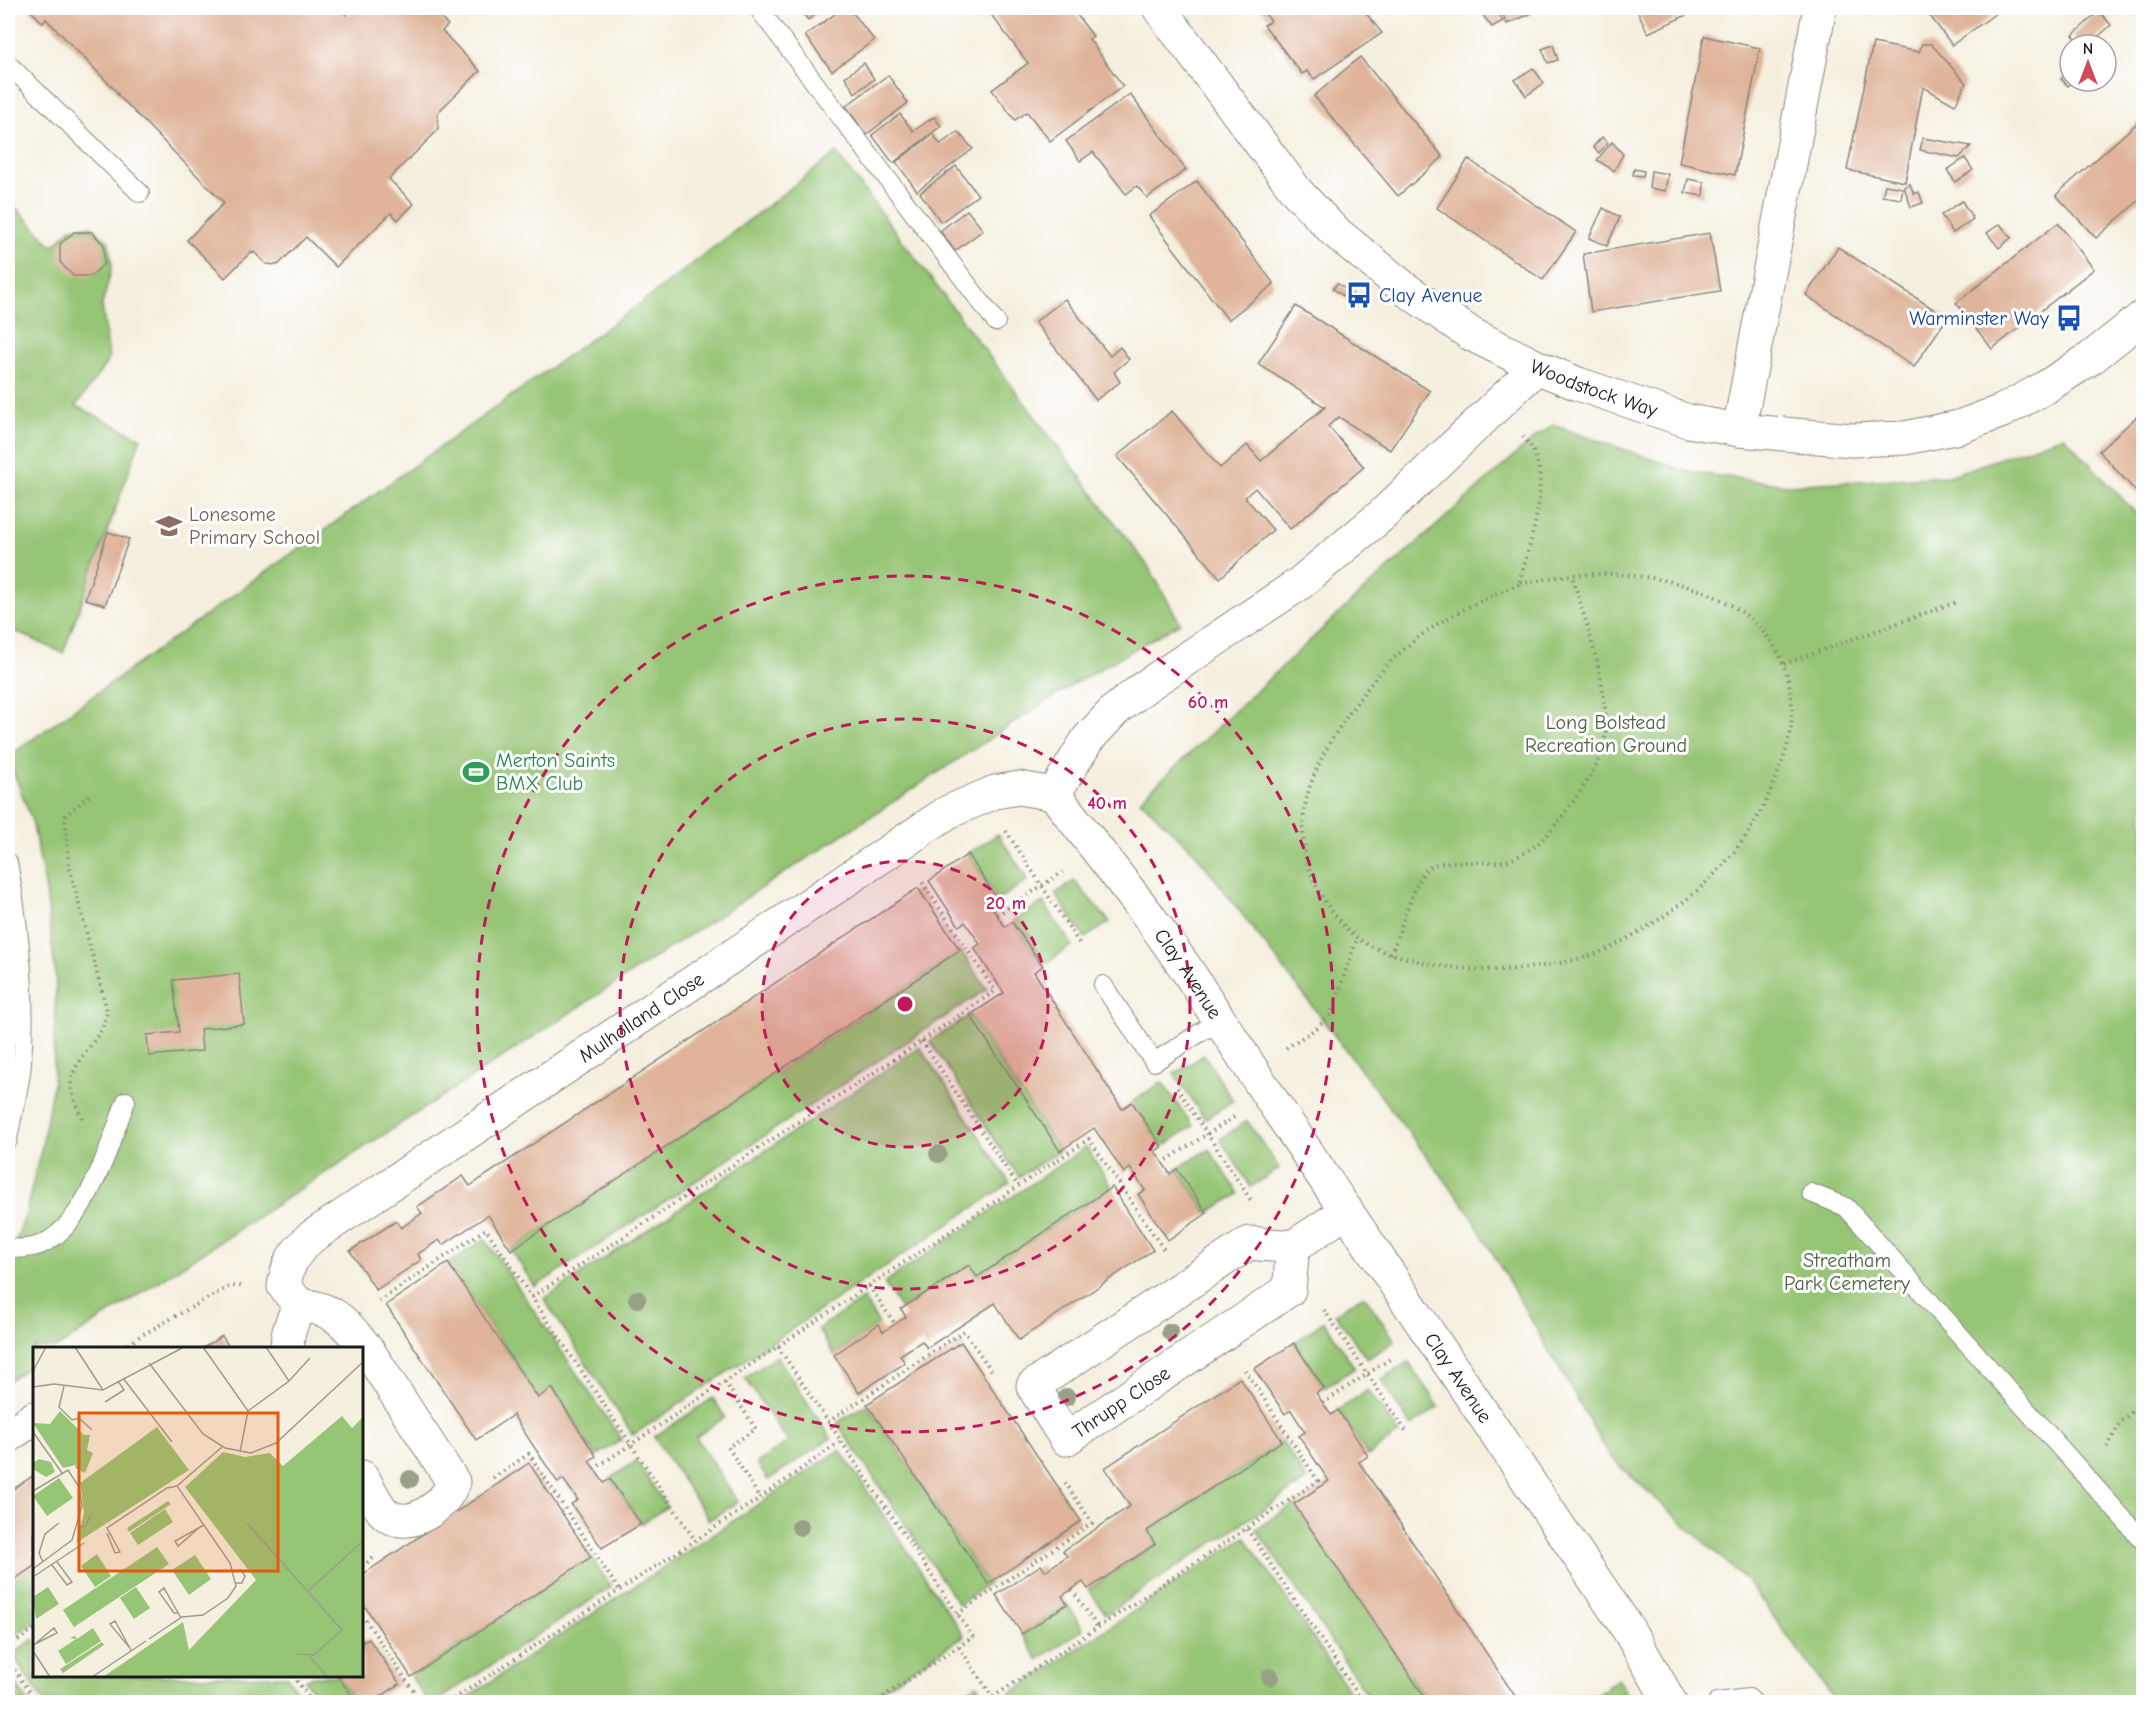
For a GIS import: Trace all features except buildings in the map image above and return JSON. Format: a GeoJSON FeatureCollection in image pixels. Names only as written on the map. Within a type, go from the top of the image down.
{"type":"FeatureCollection","features":[{"type":"Feature","properties":{"kind":"street","name":"Woodstock Way"},"geometry":{"type":"LineString","coordinates":[[1159,8],[1297,192],[1334,231],[1408,291],[1462,328],[1537,367],[1578,384],[1688,421],[1739,430],[1852,440],[1905,438],[1959,427],[2002,411],[2046,387],[2091,358],[2144,315]]}},
{"type":"Feature","properties":{"kind":"street"},"geometry":{"type":"LineString","coordinates":[[1739,430],[1820,8]]}},
{"type":"Feature","properties":{"kind":"street"},"geometry":{"type":"LineString","coordinates":[[1054,794],[1088,739],[1114,711],[1146,686],[1299,584],[1382,515],[1537,367]]}},
{"type":"Feature","properties":{"kind":"street","name":"Mulholland Close"},"geometry":{"type":"LineString","coordinates":[[299,1305],[284,1286],[287,1267],[295,1252],[310,1238],[948,812],[995,792],[1019,789],[1054,794]]}},
{"type":"Feature","properties":{"kind":"street","name":"Clay Avenue"},"geometry":{"type":"LineString","coordinates":[[1054,794],[1149,915],[1628,1629],[1670,1702]]}},
{"type":"Feature","properties":{"kind":"street"},"geometry":{"type":"LineString","coordinates":[[1293,1247],[1347,1211]]}},
{"type":"Feature","properties":{"kind":"street","name":"Thrupp Close"},"geometry":{"type":"LineString","coordinates":[[1249,1243],[1293,1247],[1288,1290],[1066,1439],[1033,1386],[1249,1243]]}},
{"type":"Feature","properties":{"kind":"street"},"geometry":{"type":"LineString","coordinates":[[288,1347],[291,1325],[299,1305],[316,1307],[335,1314],[373,1358],[453,1482],[445,1500],[416,1518],[402,1521],[387,1515],[363,1479]]}},
{"type":"Feature","properties":{"kind":"street"},"geometry":{"type":"LineString","coordinates":[[8,1436],[33,1419]]}},
{"type":"Feature","properties":{"kind":"lane"},"geometry":{"type":"LineString","coordinates":[[758,8],[996,322]]}},
{"type":"Feature","properties":{"kind":"lane"},"geometry":{"type":"LineString","coordinates":[[8,64],[140,193]]}},
{"type":"Feature","properties":{"kind":"lane"},"geometry":{"type":"LineString","coordinates":[[8,861],[20,939],[24,1008],[22,1065],[8,1140]]}},
{"type":"Feature","properties":{"kind":"lane"},"geometry":{"type":"LineString","coordinates":[[1103,985],[1154,1062],[1220,1020]]}},
{"type":"Feature","properties":{"kind":"lane"},"geometry":{"type":"LineString","coordinates":[[8,1247],[13,1249],[34,1247],[48,1240],[69,1224],[96,1179],[126,1101]]}},
{"type":"Feature","properties":{"kind":"lane"},"geometry":{"type":"LineString","coordinates":[[1812,1193],[1846,1207],[2144,1542]]}},
{"type":"Feature","properties":{"kind":"lane"},"geometry":{"type":"LineString","coordinates":[[1717,1702],[1749,1698],[1753,1702]]}},
{"type":"Feature","properties":{"kind":"path"},"geometry":{"type":"LineString","coordinates":[[1494,410],[1528,442],[1538,464],[1540,485],[1537,508],[1519,584]]}},
{"type":"Feature","properties":{"kind":"path"},"geometry":{"type":"LineString","coordinates":[[1612,574],[1654,578],[1696,588],[1730,603],[1751,618],[1770,639],[1784,664],[1790,689],[1792,715],[1788,746],[1765,804],[1747,836],[1719,871],[1663,918],[1622,941],[1590,956],[1529,968],[1487,971],[1457,970],[1391,954],[1357,939],[1332,912],[1316,886],[1302,842],[1307,792],[1320,760],[1339,727],[1370,685],[1403,650],[1435,627],[1470,607],[1519,584],[1572,575],[1612,574]]}},
{"type":"Feature","properties":{"kind":"path"},"geometry":{"type":"LineString","coordinates":[[1391,954],[1417,883],[1424,871],[1435,864],[1447,862],[1480,864],[1506,861],[1524,854],[1541,843],[1597,765],[1603,746],[1603,693],[1598,666],[1572,575]]}},
{"type":"Feature","properties":{"kind":"path"},"geometry":{"type":"LineString","coordinates":[[1784,664],[1959,601]]}},
{"type":"Feature","properties":{"kind":"path"},"geometry":{"type":"LineString","coordinates":[[83,1120],[72,1091],[73,1072],[99,1036],[106,1022],[107,1011],[69,866],[65,816],[92,793]]}},
{"type":"Feature","properties":{"kind":"path"},"geometry":{"type":"LineString","coordinates":[[1005,829],[1082,946]]}},
{"type":"Feature","properties":{"kind":"path"},"geometry":{"type":"LineString","coordinates":[[997,915],[1071,867]]}},
{"type":"Feature","properties":{"kind":"path"},"geometry":{"type":"LineString","coordinates":[[532,1298],[994,991],[915,872]]}},
{"type":"Feature","properties":{"kind":"path"},"geometry":{"type":"LineString","coordinates":[[1252,1070],[1317,1028],[1331,1014],[1357,939]]}},
{"type":"Feature","properties":{"kind":"path"},"geometry":{"type":"LineString","coordinates":[[922,1041],[1018,1186]]}},
{"type":"Feature","properties":{"kind":"path"},"geometry":{"type":"LineString","coordinates":[[1176,1088],[1256,1208]]}},
{"type":"Feature","properties":{"kind":"path"},"geometry":{"type":"LineString","coordinates":[[1162,1162],[1237,1115]]}},
{"type":"Feature","properties":{"kind":"path"},"geometry":{"type":"LineString","coordinates":[[594,1469],[1089,1139],[1167,1254]]}},
{"type":"Feature","properties":{"kind":"path"},"geometry":{"type":"LineString","coordinates":[[373,1305],[486,1229],[695,1540]]}},
{"type":"Feature","properties":{"kind":"path"},"geometry":{"type":"LineString","coordinates":[[125,1347],[140,1336],[230,1286],[251,1286]]}},
{"type":"Feature","properties":{"kind":"path"},"geometry":{"type":"LineString","coordinates":[[869,1286],[895,1324]]}},
{"type":"Feature","properties":{"kind":"path"},"geometry":{"type":"LineString","coordinates":[[1320,1304],[1408,1434]]}},
{"type":"Feature","properties":{"kind":"path"},"geometry":{"type":"LineString","coordinates":[[828,1422],[964,1331],[999,1381]]}},
{"type":"Feature","properties":{"kind":"path"},"geometry":{"type":"LineString","coordinates":[[778,1347],[973,1637],[875,1702]]}},
{"type":"Feature","properties":{"kind":"path"},"geometry":{"type":"LineString","coordinates":[[1323,1403],[1397,1355]]}},
{"type":"Feature","properties":{"kind":"path"},"geometry":{"type":"LineString","coordinates":[[993,1697],[1318,1481],[1244,1368]]}},
{"type":"Feature","properties":{"kind":"path"},"geometry":{"type":"LineString","coordinates":[[725,1382],[756,1429],[728,1447],[760,1498]]}},
{"type":"Feature","properties":{"kind":"path"},"geometry":{"type":"LineString","coordinates":[[2090,1483],[2121,1421],[2144,1402]]}},
{"type":"Feature","properties":{"kind":"path"},"geometry":{"type":"LineString","coordinates":[[448,1702],[760,1498],[841,1441]]}},
{"type":"Feature","properties":{"kind":"path"},"geometry":{"type":"LineString","coordinates":[[486,1483],[529,1454],[619,1590]]}},
{"type":"Feature","properties":{"kind":"path"},"geometry":{"type":"LineString","coordinates":[[957,1614],[1092,1523],[1060,1475]]}},
{"type":"Feature","properties":{"kind":"path"},"geometry":{"type":"LineString","coordinates":[[1247,1529],[1363,1702]]}},
{"type":"Feature","properties":{"kind":"path"},"geometry":{"type":"LineString","coordinates":[[1072,1590],[1098,1628]]}},
{"type":"Feature","properties":{"kind":"path"},"geometry":{"type":"LineString","coordinates":[[363,1617],[421,1702]]}},
{"type":"Feature","properties":{"kind":"path"},"geometry":{"type":"LineString","coordinates":[[8,1647],[33,1630]]}},
{"type":"Feature","properties":{"kind":"path"},"geometry":{"type":"LineString","coordinates":[[959,1647],[996,1702]]}},
{"type":"Feature","properties":{"kind":"path"},"geometry":{"type":"LineString","coordinates":[[8,1660],[36,1702]]}},
{"type":"Feature","properties":{"kind":"path"},"geometry":{"type":"LineString","coordinates":[[294,1677],[312,1702]]}},
{"type":"Feature","properties":{"kind":"path"},"geometry":{"type":"LineString","coordinates":[[884,1697],[888,1702]]}},
{"type":"Feature","properties":{"kind":"green space","name":"Merton Saints BMX Club"},"geometry":{"type":"Polygon","coordinates":[[[836,153],[1150,569],[1180,623],[1072,685],[59,1347],[33,1347],[33,1364],[8,1381],[8,1262],[25,1216],[42,1146],[53,1083],[56,981],[46,890],[32,821],[8,763],[8,757],[652,295],[836,153]]]}},
{"type":"Feature","properties":{"kind":"green space"},"geometry":{"type":"Polygon","coordinates":[[[8,200],[53,246],[71,228],[91,226],[109,242],[112,267],[102,305],[109,359],[76,406],[141,438],[63,653],[8,628],[8,200]]]}},
{"type":"Feature","properties":{"kind":"green space"},"geometry":{"type":"Polygon","coordinates":[[[1553,425],[1689,472],[1787,485],[1949,476],[2064,436],[2143,521],[2143,1702],[1837,1702],[1747,1581],[1611,1458],[1467,1209],[1196,854],[1140,800],[1347,606],[1533,439],[1553,425]]]}},
{"type":"Feature","properties":{"kind":"green space"},"geometry":{"type":"Polygon","coordinates":[[[998,834],[1028,880],[998,900],[968,854],[998,834]]]}},
{"type":"Feature","properties":{"kind":"green space"},"geometry":{"type":"Polygon","coordinates":[[[1074,881],[1110,922],[1085,938],[1055,894],[1074,881]]]}},
{"type":"Feature","properties":{"kind":"green space"},"geometry":{"type":"Polygon","coordinates":[[[1043,902],[1072,945],[1043,966],[1012,922],[1043,902]]]}},
{"type":"Feature","properties":{"kind":"green space"},"geometry":{"type":"Polygon","coordinates":[[[960,950],[987,989],[535,1287],[511,1250],[960,950]]]}},
{"type":"Feature","properties":{"kind":"green space"},"geometry":{"type":"Polygon","coordinates":[[[970,1015],[1060,1151],[1019,1177],[930,1041],[970,1015]]]}},
{"type":"Feature","properties":{"kind":"green space"},"geometry":{"type":"Polygon","coordinates":[[[920,1047],[1010,1183],[633,1435],[544,1299],[920,1047]]]}},
{"type":"Feature","properties":{"kind":"green space"},"geometry":{"type":"Polygon","coordinates":[[[1204,1055],[1233,1101],[1205,1119],[1174,1074],[1204,1055]]]}},
{"type":"Feature","properties":{"kind":"green space"},"geometry":{"type":"Polygon","coordinates":[[[1162,1082],[1193,1126],[1162,1147],[1132,1102],[1162,1082]]]}},
{"type":"Feature","properties":{"kind":"green space"},"geometry":{"type":"Polygon","coordinates":[[[1247,1121],[1279,1168],[1251,1187],[1220,1139],[1247,1121]]]}},
{"type":"Feature","properties":{"kind":"green space"},"geometry":{"type":"Polygon","coordinates":[[[1086,1147],[1112,1187],[977,1277],[968,1265],[901,1309],[884,1283],[1086,1147]]]}},
{"type":"Feature","properties":{"kind":"green space"},"geometry":{"type":"Polygon","coordinates":[[[1209,1149],[1239,1194],[1207,1213],[1177,1169],[1209,1149]]]}},
{"type":"Feature","properties":{"kind":"green space"},"geometry":{"type":"Polygon","coordinates":[[[485,1239],[622,1440],[596,1456],[552,1388],[538,1398],[448,1263],[485,1239]]]}},
{"type":"Feature","properties":{"kind":"green space"},"geometry":{"type":"Polygon","coordinates":[[[1364,1295],[1395,1341],[1367,1359],[1335,1314],[1364,1295]]]}},
{"type":"Feature","properties":{"kind":"green space"},"geometry":{"type":"Polygon","coordinates":[[[863,1299],[879,1324],[834,1355],[818,1329],[863,1299]]]}},
{"type":"Feature","properties":{"kind":"green space"},"geometry":{"type":"Polygon","coordinates":[[[1324,1321],[1355,1368],[1324,1388],[1294,1343],[1324,1321]]]}},
{"type":"Feature","properties":{"kind":"green space"},"geometry":{"type":"Polygon","coordinates":[[[777,1356],[831,1438],[768,1480],[757,1463],[788,1442],[745,1378],[777,1356]]]}},
{"type":"Feature","properties":{"kind":"green space"},"geometry":{"type":"Polygon","coordinates":[[[1408,1362],[1439,1407],[1411,1426],[1381,1380],[1408,1362]]]}},
{"type":"Feature","properties":{"kind":"green space"},"geometry":{"type":"Polygon","coordinates":[[[1368,1390],[1399,1433],[1368,1456],[1338,1410],[1368,1390]]]}},
{"type":"Feature","properties":{"kind":"green space"},"geometry":{"type":"Polygon","coordinates":[[[713,1398],[725,1417],[696,1437],[738,1502],[709,1520],[654,1437],[713,1398]]]}},
{"type":"Feature","properties":{"kind":"green space"},"geometry":{"type":"Polygon","coordinates":[[[867,1404],[988,1584],[959,1605],[837,1423],[867,1404]]]}},
{"type":"Feature","properties":{"kind":"green space"},"geometry":{"type":"Polygon","coordinates":[[[1282,1441],[1307,1480],[1106,1614],[1088,1589],[1155,1545],[1147,1531],[1282,1441]]]}},
{"type":"Feature","properties":{"kind":"green space"},"geometry":{"type":"Polygon","coordinates":[[[840,1450],[964,1636],[863,1702],[460,1702],[840,1450]]]}},
{"type":"Feature","properties":{"kind":"green space"},"geometry":{"type":"Polygon","coordinates":[[[636,1461],[667,1507],[641,1524],[610,1479],[636,1461]]]}},
{"type":"Feature","properties":{"kind":"green space"},"geometry":{"type":"Polygon","coordinates":[[[1294,1504],[1428,1702],[1372,1702],[1256,1529],[1294,1504]]]}},
{"type":"Feature","properties":{"kind":"green space"},"geometry":{"type":"Polygon","coordinates":[[[1245,1537],[1356,1702],[1005,1702],[1002,1699],[1245,1537]]]}},
{"type":"Feature","properties":{"kind":"green space"},"geometry":{"type":"Polygon","coordinates":[[[591,1557],[611,1587],[435,1702],[428,1702],[411,1677],[591,1557]]]}},
{"type":"Feature","properties":{"kind":"green space"},"geometry":{"type":"Polygon","coordinates":[[[33,1567],[33,1623],[8,1640],[8,1584],[33,1567]]]}},
{"type":"Feature","properties":{"kind":"green space"},"geometry":{"type":"Polygon","coordinates":[[[1067,1604],[1083,1629],[1038,1660],[1022,1634],[1067,1604]]]}},
{"type":"Feature","properties":{"kind":"green space"},"geometry":{"type":"Polygon","coordinates":[[[33,1640],[33,1677],[288,1677],[304,1702],[44,1702],[12,1654],[33,1640]]]}},
{"type":"Feature","properties":{"kind":"green space"},"geometry":{"type":"Polygon","coordinates":[[[8,1672],[28,1702],[8,1702],[8,1672]]]}},
{"type":"Feature","properties":{"kind":"green space"},"geometry":{"type":"Polygon","coordinates":[[[311,1677],[339,1677],[356,1702],[320,1702],[305,1680],[311,1677]]]}},
{"type":"Feature","properties":{"kind":"green space"},"geometry":{"type":"Polygon","coordinates":[[[1619,1679],[1630,1702],[1594,1702],[1590,1698],[1619,1679]]]}},
{"type":"Feature","properties":{"kind":"green space"},"geometry":{"type":"Polygon","coordinates":[[[977,1684],[989,1702],[952,1701],[977,1684]]]}},
{"type":"Feature","properties":{"kind":"place","name":"Clay Avenue"},"geometry":{"type":"Point","coordinates":[1359,295]}},
{"type":"Feature","properties":{"kind":"place","name":"Warminster Way"},"geometry":{"type":"Point","coordinates":[2069,318]}},
{"type":"Feature","properties":{"kind":"place","name":"Lonesome Primary School"},"geometry":{"type":"Point","coordinates":[169,526]}},
{"type":"Feature","properties":{"kind":"place","name":"Merton Saints BMX Club"},"geometry":{"type":"Point","coordinates":[476,772]}},
{"type":"Feature","properties":{"kind":"park label","name":"Long Bolstead Recreation Ground"},"geometry":{"type":"Point","coordinates":[1606,734]}},
{"type":"Feature","properties":{"kind":"park label","name":"Streatham Park Cemetery"},"geometry":{"type":"Point","coordinates":[1847,1272]}}]}
